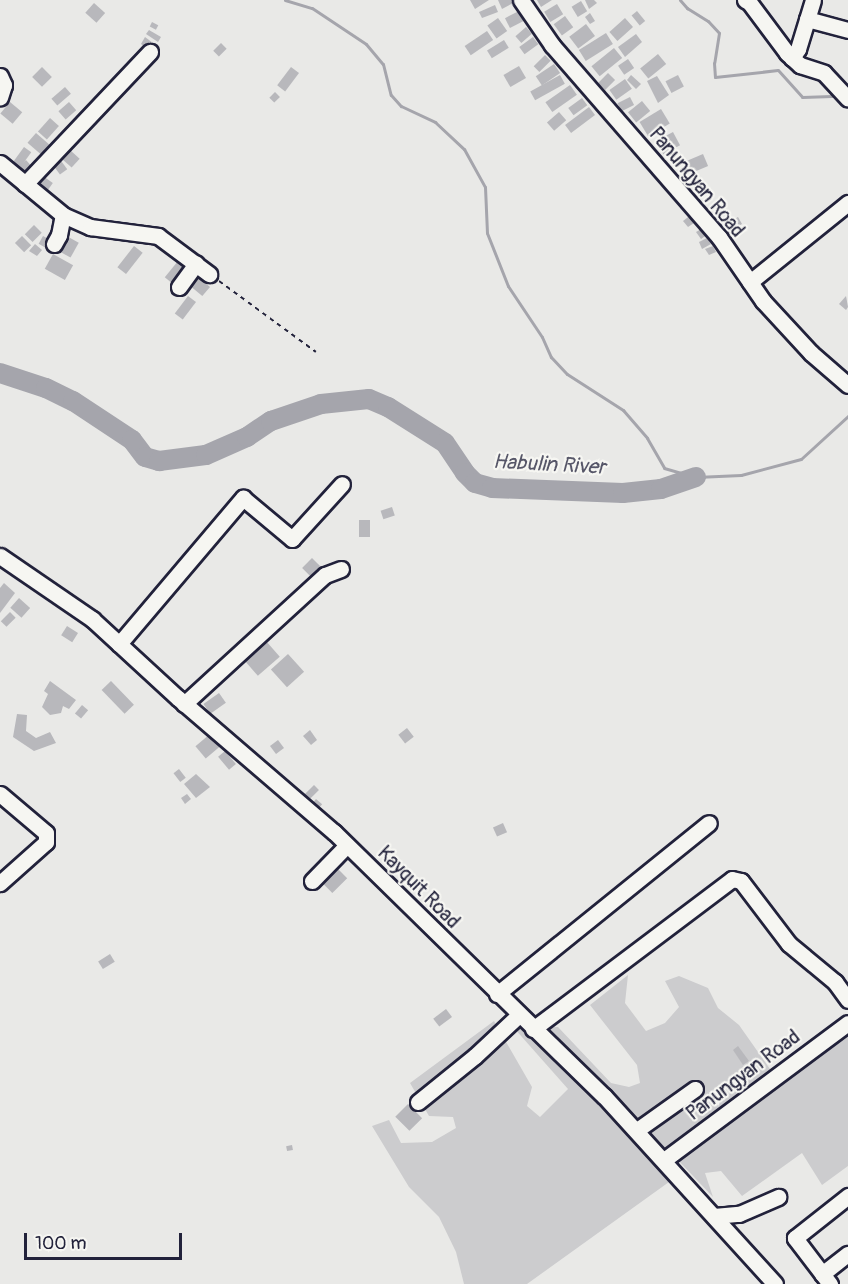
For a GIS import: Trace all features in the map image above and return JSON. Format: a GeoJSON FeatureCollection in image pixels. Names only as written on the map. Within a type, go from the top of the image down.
{"type":"FeatureCollection","features":[{"type":"Feature","properties":{"kind":"street","name":"Panungyan Road"},"geometry":{"type":"LineString","coordinates":[[521,0],[552,45],[719,237],[763,301],[811,353],[848,386]]}},
{"type":"Feature","properties":{"kind":"street"},"geometry":{"type":"LineString","coordinates":[[745,0],[800,65],[824,73],[848,99]]}},
{"type":"Feature","properties":{"kind":"street"},"geometry":{"type":"LineString","coordinates":[[792,57],[798,49],[813,0]]}},
{"type":"Feature","properties":{"kind":"street"},"geometry":{"type":"LineString","coordinates":[[807,19],[848,30]]}},
{"type":"Feature","properties":{"kind":"street"},"geometry":{"type":"LineString","coordinates":[[25,184],[150,52]]}},
{"type":"Feature","properties":{"kind":"street"},"geometry":{"type":"LineString","coordinates":[[0,76],[4,85],[0,98]]}},
{"type":"Feature","properties":{"kind":"street"},"geometry":{"type":"LineString","coordinates":[[0,163],[63,215],[90,227],[158,236],[209,274]]}},
{"type":"Feature","properties":{"kind":"street"},"geometry":{"type":"LineString","coordinates":[[750,282],[848,203]]}},
{"type":"Feature","properties":{"kind":"street"},"geometry":{"type":"LineString","coordinates":[[54,244],[59,235],[63,215]]}},
{"type":"Feature","properties":{"kind":"street"},"geometry":{"type":"LineString","coordinates":[[179,287],[196,264]]}},
{"type":"Feature","properties":{"kind":"street"},"geometry":{"type":"LineString","coordinates":[[119,644],[243,498],[292,539],[342,484]]}},
{"type":"Feature","properties":{"kind":"street","name":"Kayquit Road"},"geometry":{"type":"LineString","coordinates":[[0,556],[92,619],[184,704],[347,845],[637,1130],[776,1284]]}},
{"type":"Feature","properties":{"kind":"street"},"geometry":{"type":"LineString","coordinates":[[184,704],[320,580],[341,569]]}},
{"type":"Feature","properties":{"kind":"street"},"geometry":{"type":"LineString","coordinates":[[0,794],[46,833],[46,842],[2,878]]}},
{"type":"Feature","properties":{"kind":"street"},"geometry":{"type":"LineString","coordinates":[[498,994],[709,823]]}},
{"type":"Feature","properties":{"kind":"street"},"geometry":{"type":"LineString","coordinates":[[312,881],[347,845]]}},
{"type":"Feature","properties":{"kind":"street"},"geometry":{"type":"LineString","coordinates":[[533,1029],[732,879],[741,881],[789,944],[835,982],[848,1000]]}},
{"type":"Feature","properties":{"kind":"street"},"geometry":{"type":"LineString","coordinates":[[418,1102],[475,1056],[519,1015]]}},
{"type":"Feature","properties":{"kind":"street","name":"Panungyan Road"},"geometry":{"type":"LineString","coordinates":[[664,1160],[848,1023]]}},
{"type":"Feature","properties":{"kind":"street"},"geometry":{"type":"LineString","coordinates":[[637,1130],[695,1089]]}},
{"type":"Feature","properties":{"kind":"street"},"geometry":{"type":"LineString","coordinates":[[848,1196],[795,1238],[826,1279],[848,1254]]}},
{"type":"Feature","properties":{"kind":"street"},"geometry":{"type":"LineString","coordinates":[[714,1216],[739,1214],[778,1197]]}},
{"type":"Feature","properties":{"kind":"path"},"geometry":{"type":"LineString","coordinates":[[209,274],[316,352]]}},
{"type":"Feature","properties":{"kind":"shaded area"},"geometry":{"type":"Polygon","coordinates":[[[628,975],[625,1003],[646,1031],[665,1023],[679,1007],[665,981],[679,976],[708,988],[718,1008],[739,1025],[770,1069],[650,1160],[669,1182],[527,1284],[464,1284],[456,1252],[439,1217],[409,1187],[372,1126],[389,1120],[401,1143],[432,1142],[456,1128],[453,1117],[429,1116],[410,1083],[494,1021],[532,1087],[527,1106],[540,1117],[568,1089],[514,1028],[558,1027],[611,1083],[629,1087],[640,1083],[637,1065],[590,1005],[628,975]]]}},
{"type":"Feature","properties":{"kind":"shaded area"},"geometry":{"type":"Polygon","coordinates":[[[848,1037],[848,1166],[822,1185],[802,1153],[742,1196],[721,1171],[705,1173],[713,1197],[675,1157],[848,1037]]]}},
{"type":"Feature","properties":{"kind":"building"},"geometry":{"type":"Polygon","coordinates":[[[470,0],[489,0],[475,9],[470,0]]]}},
{"type":"Feature","properties":{"kind":"building"},"geometry":{"type":"Polygon","coordinates":[[[498,0],[512,0],[513,3],[502,9],[498,0]]]}},
{"type":"Feature","properties":{"kind":"building"},"geometry":{"type":"Polygon","coordinates":[[[537,0],[552,0],[541,7],[537,0]]]}},
{"type":"Feature","properties":{"kind":"building"},"geometry":{"type":"Polygon","coordinates":[[[585,0],[594,0],[597,3],[589,9],[585,0]]]}},
{"type":"Feature","properties":{"kind":"building"},"geometry":{"type":"Polygon","coordinates":[[[581,1],[587,11],[578,17],[572,7],[581,1]]]}},
{"type":"Feature","properties":{"kind":"building"},"geometry":{"type":"Polygon","coordinates":[[[94,3],[105,13],[96,23],[85,13],[94,3]]]}},
{"type":"Feature","properties":{"kind":"building"},"geometry":{"type":"Polygon","coordinates":[[[557,4],[563,14],[550,22],[544,12],[557,4]]]}},
{"type":"Feature","properties":{"kind":"building"},"geometry":{"type":"Polygon","coordinates":[[[495,5],[498,12],[482,18],[479,12],[495,5]]]}},
{"type":"Feature","properties":{"kind":"building"},"geometry":{"type":"Polygon","coordinates":[[[521,10],[526,20],[510,28],[505,18],[521,10]]]}},
{"type":"Feature","properties":{"kind":"building"},"geometry":{"type":"Polygon","coordinates":[[[637,11],[645,21],[640,26],[632,15],[637,11]]]}},
{"type":"Feature","properties":{"kind":"building"},"geometry":{"type":"Polygon","coordinates":[[[590,13],[595,21],[590,24],[585,17],[590,13]]]}},
{"type":"Feature","properties":{"kind":"building"},"geometry":{"type":"Polygon","coordinates":[[[565,16],[573,27],[562,36],[554,24],[565,16]]]}},
{"type":"Feature","properties":{"kind":"building"},"geometry":{"type":"Polygon","coordinates":[[[498,18],[507,31],[497,39],[487,25],[498,18]]]}},
{"type":"Feature","properties":{"kind":"building"},"geometry":{"type":"Polygon","coordinates":[[[625,18],[633,27],[617,41],[609,32],[625,18]]]}},
{"type":"Feature","properties":{"kind":"building"},"geometry":{"type":"Polygon","coordinates":[[[152,22],[158,25],[156,30],[150,26],[152,22]]]}},
{"type":"Feature","properties":{"kind":"building"},"geometry":{"type":"Polygon","coordinates":[[[586,24],[595,36],[578,49],[569,37],[586,24]]]}},
{"type":"Feature","properties":{"kind":"building"},"geometry":{"type":"Polygon","coordinates":[[[526,27],[532,34],[521,43],[515,36],[526,27]]]}},
{"type":"Feature","properties":{"kind":"building"},"geometry":{"type":"Polygon","coordinates":[[[149,30],[161,37],[158,42],[146,34],[149,30]]]}},
{"type":"Feature","properties":{"kind":"building"},"geometry":{"type":"Polygon","coordinates":[[[487,31],[493,40],[471,55],[465,46],[487,31]]]}},
{"type":"Feature","properties":{"kind":"building"},"geometry":{"type":"Polygon","coordinates":[[[606,33],[613,44],[586,61],[579,50],[606,33]]]}},
{"type":"Feature","properties":{"kind":"building"},"geometry":{"type":"Polygon","coordinates":[[[636,34],[642,42],[625,57],[618,47],[636,34]]]}},
{"type":"Feature","properties":{"kind":"building"},"geometry":{"type":"Polygon","coordinates":[[[145,37],[153,43],[148,49],[141,44],[145,37]]]}},
{"type":"Feature","properties":{"kind":"building"},"geometry":{"type":"Polygon","coordinates":[[[533,37],[538,44],[525,54],[519,47],[533,37]]]}},
{"type":"Feature","properties":{"kind":"building"},"geometry":{"type":"Polygon","coordinates":[[[504,40],[509,48],[492,58],[487,51],[504,40]]]}},
{"type":"Feature","properties":{"kind":"building"},"geometry":{"type":"Polygon","coordinates":[[[221,43],[227,49],[219,56],[213,51],[221,43]]]}},
{"type":"Feature","properties":{"kind":"building"},"geometry":{"type":"Polygon","coordinates":[[[614,48],[622,58],[600,76],[591,66],[614,48]]]}},
{"type":"Feature","properties":{"kind":"building"},"geometry":{"type":"Polygon","coordinates":[[[658,54],[666,64],[648,79],[640,68],[658,54]]]}},
{"type":"Feature","properties":{"kind":"building"},"geometry":{"type":"Polygon","coordinates":[[[545,55],[551,61],[539,72],[534,66],[545,55]]]}},
{"type":"Feature","properties":{"kind":"building"},"geometry":{"type":"Polygon","coordinates":[[[628,59],[634,68],[624,75],[618,66],[628,59]]]}},
{"type":"Feature","properties":{"kind":"building"},"geometry":{"type":"Polygon","coordinates":[[[554,64],[560,73],[542,85],[536,76],[554,64]]]}},
{"type":"Feature","properties":{"kind":"building"},"geometry":{"type":"Polygon","coordinates":[[[519,66],[526,78],[510,87],[503,75],[519,66]]]}},
{"type":"Feature","properties":{"kind":"building"},"geometry":{"type":"Polygon","coordinates":[[[42,67],[52,77],[42,87],[32,77],[42,67]]]}},
{"type":"Feature","properties":{"kind":"building"},"geometry":{"type":"Polygon","coordinates":[[[291,67],[299,73],[285,91],[277,85],[291,67]]]}},
{"type":"Feature","properties":{"kind":"building"},"geometry":{"type":"Polygon","coordinates":[[[608,73],[615,80],[605,90],[598,83],[608,73]]]}},
{"type":"Feature","properties":{"kind":"building"},"geometry":{"type":"Polygon","coordinates":[[[560,75],[565,84],[535,100],[530,91],[560,75]]]}},
{"type":"Feature","properties":{"kind":"building"},"geometry":{"type":"Polygon","coordinates":[[[631,75],[641,84],[636,89],[627,80],[631,75]]]}},
{"type":"Feature","properties":{"kind":"building"},"geometry":{"type":"Polygon","coordinates":[[[678,75],[684,87],[671,93],[666,81],[678,75]]]}},
{"type":"Feature","properties":{"kind":"building"},"geometry":{"type":"Polygon","coordinates":[[[657,76],[669,95],[658,103],[647,81],[657,76]]]}},
{"type":"Feature","properties":{"kind":"building"},"geometry":{"type":"Polygon","coordinates":[[[625,79],[632,89],[616,100],[609,90],[625,79]]]}},
{"type":"Feature","properties":{"kind":"building"},"geometry":{"type":"Polygon","coordinates":[[[570,85],[577,95],[552,112],[545,102],[570,85]]]}},
{"type":"Feature","properties":{"kind":"building"},"geometry":{"type":"Polygon","coordinates":[[[65,87],[71,94],[57,106],[51,99],[65,87]]]}},
{"type":"Feature","properties":{"kind":"building"},"geometry":{"type":"Polygon","coordinates":[[[275,92],[280,97],[274,103],[269,98],[275,92]]]}},
{"type":"Feature","properties":{"kind":"building"},"geometry":{"type":"Polygon","coordinates":[[[630,97],[634,105],[622,111],[618,103],[630,97]]]}},
{"type":"Feature","properties":{"kind":"building"},"geometry":{"type":"Polygon","coordinates":[[[582,98],[587,105],[574,115],[568,108],[582,98]]]}},
{"type":"Feature","properties":{"kind":"building"},"geometry":{"type":"Polygon","coordinates":[[[642,101],[650,111],[636,122],[628,112],[642,101]]]}},
{"type":"Feature","properties":{"kind":"building"},"geometry":{"type":"Polygon","coordinates":[[[10,102],[22,112],[13,124],[0,113],[10,102]]]}},
{"type":"Feature","properties":{"kind":"building"},"geometry":{"type":"Polygon","coordinates":[[[69,102],[76,110],[66,119],[58,111],[69,102]]]}},
{"type":"Feature","properties":{"kind":"building"},"geometry":{"type":"Polygon","coordinates":[[[589,107],[595,115],[571,133],[565,125],[589,107]]]}},
{"type":"Feature","properties":{"kind":"building"},"geometry":{"type":"Polygon","coordinates":[[[661,109],[670,124],[648,136],[640,122],[661,109]]]}},
{"type":"Feature","properties":{"kind":"building"},"geometry":{"type":"Polygon","coordinates":[[[559,112],[566,120],[554,131],[547,122],[559,112]]]}},
{"type":"Feature","properties":{"kind":"building"},"geometry":{"type":"Polygon","coordinates":[[[50,118],[59,126],[47,139],[38,131],[50,118]]]}},
{"type":"Feature","properties":{"kind":"building"},"geometry":{"type":"Polygon","coordinates":[[[673,132],[680,145],[663,154],[656,141],[673,132]]]}},
{"type":"Feature","properties":{"kind":"building"},"geometry":{"type":"Polygon","coordinates":[[[36,133],[50,145],[41,155],[27,143],[36,133]]]}},
{"type":"Feature","properties":{"kind":"building"},"geometry":{"type":"Polygon","coordinates":[[[24,147],[31,152],[19,169],[12,164],[24,147]]]}},
{"type":"Feature","properties":{"kind":"building"},"geometry":{"type":"Polygon","coordinates":[[[70,150],[80,159],[72,168],[62,159],[70,150]]]}},
{"type":"Feature","properties":{"kind":"building"},"geometry":{"type":"Polygon","coordinates":[[[703,154],[708,166],[687,175],[682,163],[703,154]]]}},
{"type":"Feature","properties":{"kind":"building"},"geometry":{"type":"Polygon","coordinates":[[[59,158],[67,169],[60,175],[52,163],[59,158]]]}},
{"type":"Feature","properties":{"kind":"building"},"geometry":{"type":"Polygon","coordinates":[[[26,160],[35,170],[25,178],[16,169],[26,160]]]}},
{"type":"Feature","properties":{"kind":"building"},"geometry":{"type":"Polygon","coordinates":[[[43,176],[53,183],[44,195],[34,188],[43,176]]]}},
{"type":"Feature","properties":{"kind":"building"},"geometry":{"type":"Polygon","coordinates":[[[692,214],[697,221],[688,227],[683,221],[692,214]]]}},
{"type":"Feature","properties":{"kind":"building"},"geometry":{"type":"Polygon","coordinates":[[[738,217],[742,224],[736,227],[732,220],[738,217]]]}},
{"type":"Feature","properties":{"kind":"building"},"geometry":{"type":"Polygon","coordinates":[[[729,222],[737,231],[725,242],[717,233],[729,222]]]}},
{"type":"Feature","properties":{"kind":"building"},"geometry":{"type":"Polygon","coordinates":[[[34,225],[42,233],[33,242],[25,234],[34,225]]]}},
{"type":"Feature","properties":{"kind":"building"},"geometry":{"type":"Polygon","coordinates":[[[703,228],[708,234],[701,239],[696,232],[703,228]]]}},
{"type":"Feature","properties":{"kind":"building"},"geometry":{"type":"Polygon","coordinates":[[[63,234],[79,243],[71,258],[55,249],[63,234]]]}},
{"type":"Feature","properties":{"kind":"building"},"geometry":{"type":"Polygon","coordinates":[[[22,236],[31,245],[24,252],[15,243],[22,236]]]}},
{"type":"Feature","properties":{"kind":"building"},"geometry":{"type":"Polygon","coordinates":[[[43,236],[52,241],[47,249],[39,244],[43,236]]]}},
{"type":"Feature","properties":{"kind":"building"},"geometry":{"type":"Polygon","coordinates":[[[707,238],[711,244],[702,249],[699,242],[707,238]]]}},
{"type":"Feature","properties":{"kind":"building"},"geometry":{"type":"Polygon","coordinates":[[[35,244],[42,250],[37,256],[29,251],[35,244]]]}},
{"type":"Feature","properties":{"kind":"building"},"geometry":{"type":"Polygon","coordinates":[[[134,246],[143,253],[126,274],[117,267],[134,246]]]}},
{"type":"Feature","properties":{"kind":"building"},"geometry":{"type":"Polygon","coordinates":[[[713,246],[716,252],[709,255],[705,249],[713,246]]]}},
{"type":"Feature","properties":{"kind":"building"},"geometry":{"type":"Polygon","coordinates":[[[53,254],[73,265],[65,280],[45,269],[53,254]]]}},
{"type":"Feature","properties":{"kind":"building"},"geometry":{"type":"Polygon","coordinates":[[[178,261],[189,270],[176,286],[165,277],[178,261]]]}},
{"type":"Feature","properties":{"kind":"building"},"geometry":{"type":"Polygon","coordinates":[[[197,276],[210,287],[202,296],[189,285],[197,276]]]}},
{"type":"Feature","properties":{"kind":"building"},"geometry":{"type":"Polygon","coordinates":[[[188,296],[196,302],[183,320],[175,314],[188,296]]]}},
{"type":"Feature","properties":{"kind":"building"},"geometry":{"type":"Polygon","coordinates":[[[846,296],[848,307],[846,310],[839,304],[846,296]]]}},
{"type":"Feature","properties":{"kind":"building"},"geometry":{"type":"Polygon","coordinates":[[[392,507],[395,516],[383,519],[381,511],[392,507]]]}},
{"type":"Feature","properties":{"kind":"building"},"geometry":{"type":"Polygon","coordinates":[[[359,520],[370,520],[370,537],[359,537],[359,520]]]}},
{"type":"Feature","properties":{"kind":"building"},"geometry":{"type":"Polygon","coordinates":[[[312,558],[323,569],[313,579],[302,568],[312,558]]]}},
{"type":"Feature","properties":{"kind":"building"},"geometry":{"type":"Polygon","coordinates":[[[4,583],[15,593],[0,613],[0,588],[4,583]]]}},
{"type":"Feature","properties":{"kind":"building"},"geometry":{"type":"Polygon","coordinates":[[[19,598],[30,608],[21,618],[10,608],[19,598]]]}},
{"type":"Feature","properties":{"kind":"building"},"geometry":{"type":"Polygon","coordinates":[[[10,612],[16,618],[6,627],[1,621],[10,612]]]}},
{"type":"Feature","properties":{"kind":"building"},"geometry":{"type":"Polygon","coordinates":[[[67,626],[78,633],[72,642],[61,635],[67,626]]]}},
{"type":"Feature","properties":{"kind":"building"},"geometry":{"type":"Polygon","coordinates":[[[266,641],[280,657],[258,676],[244,660],[266,641]]]}},
{"type":"Feature","properties":{"kind":"building"},"geometry":{"type":"Polygon","coordinates":[[[288,654],[304,672],[287,687],[271,669],[288,654]]]}},
{"type":"Feature","properties":{"kind":"building"},"geometry":{"type":"Polygon","coordinates":[[[50,681],[76,700],[69,709],[63,706],[61,713],[50,715],[42,707],[48,694],[44,691],[50,681]]]}},
{"type":"Feature","properties":{"kind":"building"},"geometry":{"type":"Polygon","coordinates":[[[111,681],[134,705],[125,714],[102,690],[111,681]]]}},
{"type":"Feature","properties":{"kind":"building"},"geometry":{"type":"Polygon","coordinates":[[[219,693],[226,703],[210,714],[203,704],[219,693]]]}},
{"type":"Feature","properties":{"kind":"building"},"geometry":{"type":"Polygon","coordinates":[[[82,705],[88,710],[81,719],[75,713],[82,705]]]}},
{"type":"Feature","properties":{"kind":"building"},"geometry":{"type":"Polygon","coordinates":[[[17,714],[27,715],[26,731],[36,738],[50,732],[56,743],[34,751],[13,737],[17,714]]]}},
{"type":"Feature","properties":{"kind":"building"},"geometry":{"type":"Polygon","coordinates":[[[407,728],[414,737],[405,743],[398,735],[407,728]]]}},
{"type":"Feature","properties":{"kind":"building"},"geometry":{"type":"Polygon","coordinates":[[[310,730],[317,740],[311,745],[303,736],[310,730]]]}},
{"type":"Feature","properties":{"kind":"building"},"geometry":{"type":"Polygon","coordinates":[[[210,734],[220,746],[206,758],[195,746],[210,734]]]}},
{"type":"Feature","properties":{"kind":"building"},"geometry":{"type":"Polygon","coordinates":[[[278,740],[284,748],[276,754],[270,746],[278,740]]]}},
{"type":"Feature","properties":{"kind":"building"},"geometry":{"type":"Polygon","coordinates":[[[225,751],[236,764],[229,770],[218,757],[225,751]]]}},
{"type":"Feature","properties":{"kind":"building"},"geometry":{"type":"Polygon","coordinates":[[[179,769],[186,778],[180,782],[173,773],[179,769]]]}},
{"type":"Feature","properties":{"kind":"building"},"geometry":{"type":"Polygon","coordinates":[[[196,774],[210,787],[196,798],[184,784],[196,774]]]}},
{"type":"Feature","properties":{"kind":"building"},"geometry":{"type":"Polygon","coordinates":[[[314,785],[319,790],[308,801],[303,796],[314,785]]]}},
{"type":"Feature","properties":{"kind":"building"},"geometry":{"type":"Polygon","coordinates":[[[187,794],[191,799],[185,804],[181,798],[187,794]]]}},
{"type":"Feature","properties":{"kind":"building"},"geometry":{"type":"Polygon","coordinates":[[[316,799],[322,804],[318,809],[312,804],[316,799]]]}},
{"type":"Feature","properties":{"kind":"building"},"geometry":{"type":"Polygon","coordinates":[[[503,823],[507,832],[497,837],[493,827],[503,823]]]}},
{"type":"Feature","properties":{"kind":"building"},"geometry":{"type":"Polygon","coordinates":[[[338,869],[347,878],[332,893],[323,884],[338,869]]]}},
{"type":"Feature","properties":{"kind":"building"},"geometry":{"type":"Polygon","coordinates":[[[110,954],[115,962],[103,969],[98,961],[110,954]]]}},
{"type":"Feature","properties":{"kind":"building"},"geometry":{"type":"Polygon","coordinates":[[[446,1009],[452,1017],[439,1027],[433,1019],[446,1009]]]}},
{"type":"Feature","properties":{"kind":"building"},"geometry":{"type":"Polygon","coordinates":[[[738,1046],[749,1061],[743,1065],[733,1050],[738,1046]]]}},
{"type":"Feature","properties":{"kind":"building"},"geometry":{"type":"Polygon","coordinates":[[[408,1104],[422,1118],[409,1131],[395,1117],[408,1104]]]}},
{"type":"Feature","properties":{"kind":"building"},"geometry":{"type":"Polygon","coordinates":[[[292,1145],[293,1150],[287,1151],[286,1146],[292,1145]]]}},
{"type":"Feature","properties":{"kind":"waterway"},"geometry":{"type":"LineString","coordinates":[[285,0],[312,8],[366,44],[383,64],[391,95],[401,106],[435,122],[464,149],[485,187],[487,233],[508,286],[542,337],[551,357],[567,374],[623,410],[647,438],[664,468],[696,477],[741,475],[801,459],[848,416]]}},
{"type":"Feature","properties":{"kind":"waterway"},"geometry":{"type":"LineString","coordinates":[[680,0],[687,8],[708,21],[719,33],[714,63],[715,77],[778,70],[802,97],[839,96]]}},
{"type":"Feature","properties":{"kind":"waterway","name":"Habulin River"},"geometry":{"type":"LineString","coordinates":[[0,373],[46,388],[73,401],[132,440],[145,457],[159,461],[206,455],[247,437],[271,421],[321,404],[369,399],[388,407],[445,443],[465,473],[475,483],[492,488],[623,493],[661,489],[696,477]]}}]}
